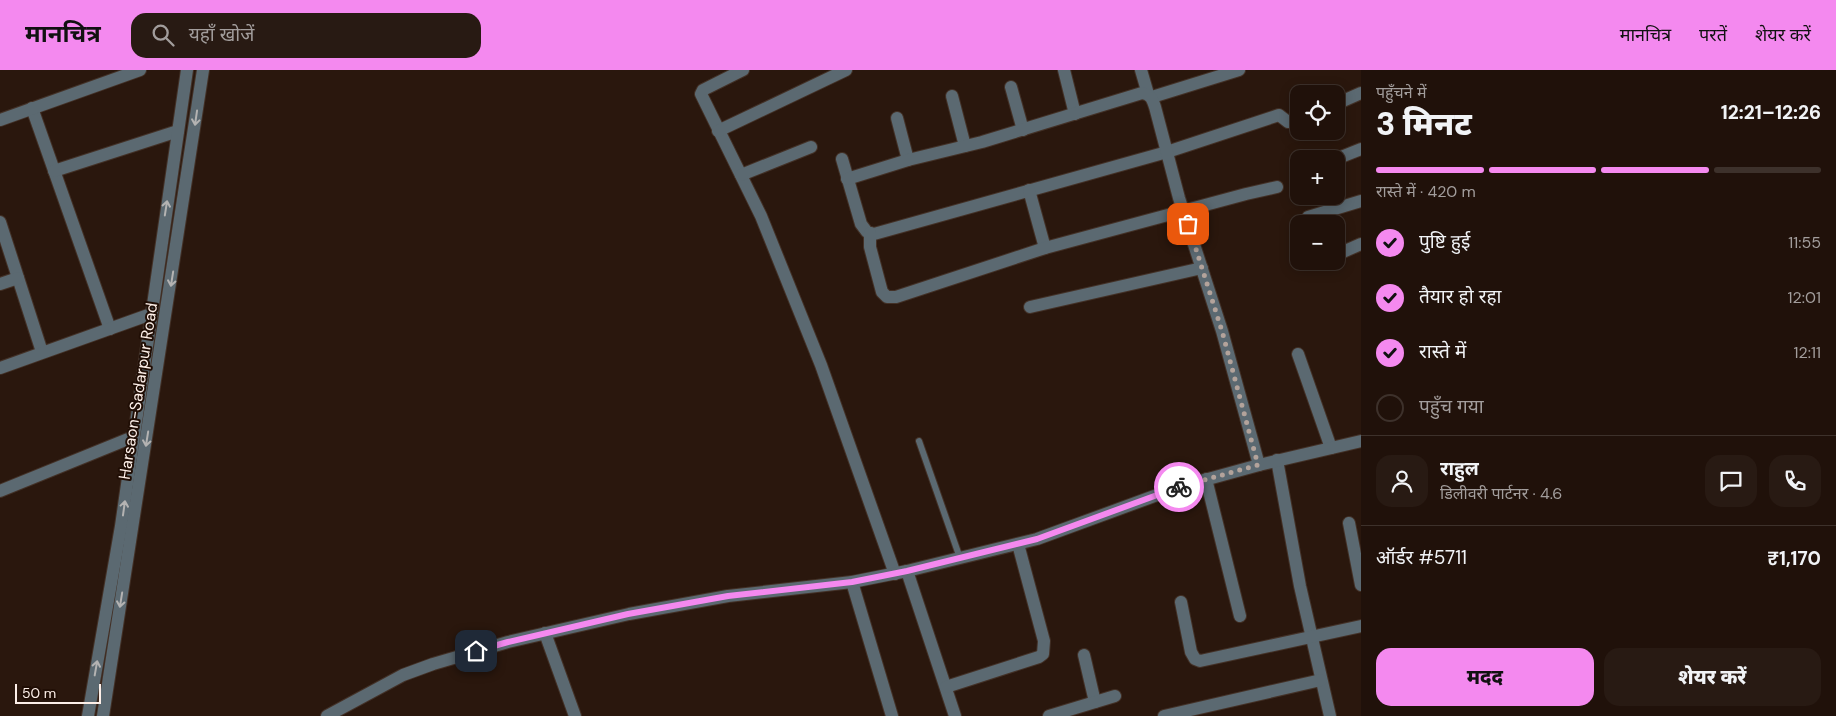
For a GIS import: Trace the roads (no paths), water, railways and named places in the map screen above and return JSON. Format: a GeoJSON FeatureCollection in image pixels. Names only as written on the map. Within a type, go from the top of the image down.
{"type":"FeatureCollection","features":[{"type":"Feature","properties":{"kind":"street"},"geometry":{"type":"LineString","coordinates":[[0,120],[140,70]]}},
{"type":"Feature","properties":{"kind":"street","name":"Harsaon-Sadarpur Road"},"geometry":{"type":"LineString","coordinates":[[88,716],[121,526],[187,70]]}},
{"type":"Feature","properties":{"kind":"street","name":"Harsaon-Sadarpur Road"},"geometry":{"type":"LineString","coordinates":[[103,716],[171,288],[203,70]]}},
{"type":"Feature","properties":{"kind":"street"},"geometry":{"type":"LineString","coordinates":[[743,70],[702,92],[703,99],[761,216],[901,572],[955,716]]}},
{"type":"Feature","properties":{"kind":"street"},"geometry":{"type":"LineString","coordinates":[[718,131],[846,70]]}},
{"type":"Feature","properties":{"kind":"street"},"geometry":{"type":"LineString","coordinates":[[1064,70],[1075,114]]}},
{"type":"Feature","properties":{"kind":"street"},"geometry":{"type":"LineString","coordinates":[[1141,70],[1222,331],[1258,465]]}},
{"type":"Feature","properties":{"kind":"street"},"geometry":{"type":"LineString","coordinates":[[847,179],[908,160],[1023,130],[1142,93],[1150,96],[1223,72],[1239,70]]}},
{"type":"Feature","properties":{"kind":"street"},"geometry":{"type":"LineString","coordinates":[[1011,87],[1023,130]]}},
{"type":"Feature","properties":{"kind":"street"},"geometry":{"type":"LineString","coordinates":[[1345,100],[1361,93]]}},
{"type":"Feature","properties":{"kind":"street"},"geometry":{"type":"LineString","coordinates":[[952,96],[965,146]]}},
{"type":"Feature","properties":{"kind":"street"},"geometry":{"type":"LineString","coordinates":[[32,108],[110,329]]}},
{"type":"Feature","properties":{"kind":"street"},"geometry":{"type":"LineString","coordinates":[[842,159],[860,224],[864,230],[870,233],[1167,152],[1279,115],[1288,122],[1290,121]]}},
{"type":"Feature","properties":{"kind":"street"},"geometry":{"type":"LineString","coordinates":[[897,118],[908,160]]}},
{"type":"Feature","properties":{"kind":"street"},"geometry":{"type":"LineString","coordinates":[[54,170],[178,131]]}},
{"type":"Feature","properties":{"kind":"street"},"geometry":{"type":"LineString","coordinates":[[741,175],[811,147]]}},
{"type":"Feature","properties":{"kind":"street"},"geometry":{"type":"LineString","coordinates":[[1345,156],[1361,150]]}},
{"type":"Feature","properties":{"kind":"street"},"geometry":{"type":"LineString","coordinates":[[870,233],[870,247],[882,292],[887,297],[896,297],[1045,248],[1184,210],[1276,188]]}},
{"type":"Feature","properties":{"kind":"street"},"geometry":{"type":"LineString","coordinates":[[1029,190],[1045,248]]}},
{"type":"Feature","properties":{"kind":"street"},"geometry":{"type":"LineString","coordinates":[[1315,215],[1361,201]]}},
{"type":"Feature","properties":{"kind":"street"},"geometry":{"type":"LineString","coordinates":[[0,222],[42,352]]}},
{"type":"Feature","properties":{"kind":"street"},"geometry":{"type":"LineString","coordinates":[[1345,251],[1361,244]]}},
{"type":"Feature","properties":{"kind":"street"},"geometry":{"type":"LineString","coordinates":[[1030,307],[1202,268]]}},
{"type":"Feature","properties":{"kind":"street"},"geometry":{"type":"LineString","coordinates":[[0,284],[18,278]]}},
{"type":"Feature","properties":{"kind":"street"},"geometry":{"type":"LineString","coordinates":[[0,368],[151,314]]}},
{"type":"Feature","properties":{"kind":"street"},"geometry":{"type":"LineString","coordinates":[[1298,354],[1331,448]]}},
{"type":"Feature","properties":{"kind":"street"},"geometry":{"type":"LineString","coordinates":[[0,491],[134,437]]}},
{"type":"Feature","properties":{"kind":"street"},"geometry":{"type":"LineString","coordinates":[[327,716],[403,675],[508,642],[628,614],[728,596],[852,582],[901,572],[1018,544],[1060,531],[1178,487],[1206,479],[1277,460],[1361,441]]}},
{"type":"Feature","properties":{"kind":"street"},"geometry":{"type":"LineString","coordinates":[[1277,460],[1300,586],[1330,716]]}},
{"type":"Feature","properties":{"kind":"street"},"geometry":{"type":"LineString","coordinates":[[1206,479],[1240,616]]}},
{"type":"Feature","properties":{"kind":"street"},"geometry":{"type":"LineString","coordinates":[[1349,523],[1361,585]]}},
{"type":"Feature","properties":{"kind":"street"},"geometry":{"type":"LineString","coordinates":[[946,688],[1039,657],[1043,654],[1044,641],[1018,544]]}},
{"type":"Feature","properties":{"kind":"street"},"geometry":{"type":"LineString","coordinates":[[852,582],[892,716]]}},
{"type":"Feature","properties":{"kind":"street"},"geometry":{"type":"LineString","coordinates":[[1182,602],[1191,652],[1195,659],[1200,661],[1361,626]]}},
{"type":"Feature","properties":{"kind":"street"},"geometry":{"type":"LineString","coordinates":[[545,633],[575,716]]}},
{"type":"Feature","properties":{"kind":"street"},"geometry":{"type":"LineString","coordinates":[[1084,655],[1095,702]]}},
{"type":"Feature","properties":{"kind":"street"},"geometry":{"type":"LineString","coordinates":[[1164,716],[1321,680]]}},
{"type":"Feature","properties":{"kind":"street"},"geometry":{"type":"LineString","coordinates":[[1049,716],[1114,696]]}},
{"type":"Feature","properties":{"kind":"lane"},"geometry":{"type":"LineString","coordinates":[[919,441],[960,558]]}}]}
